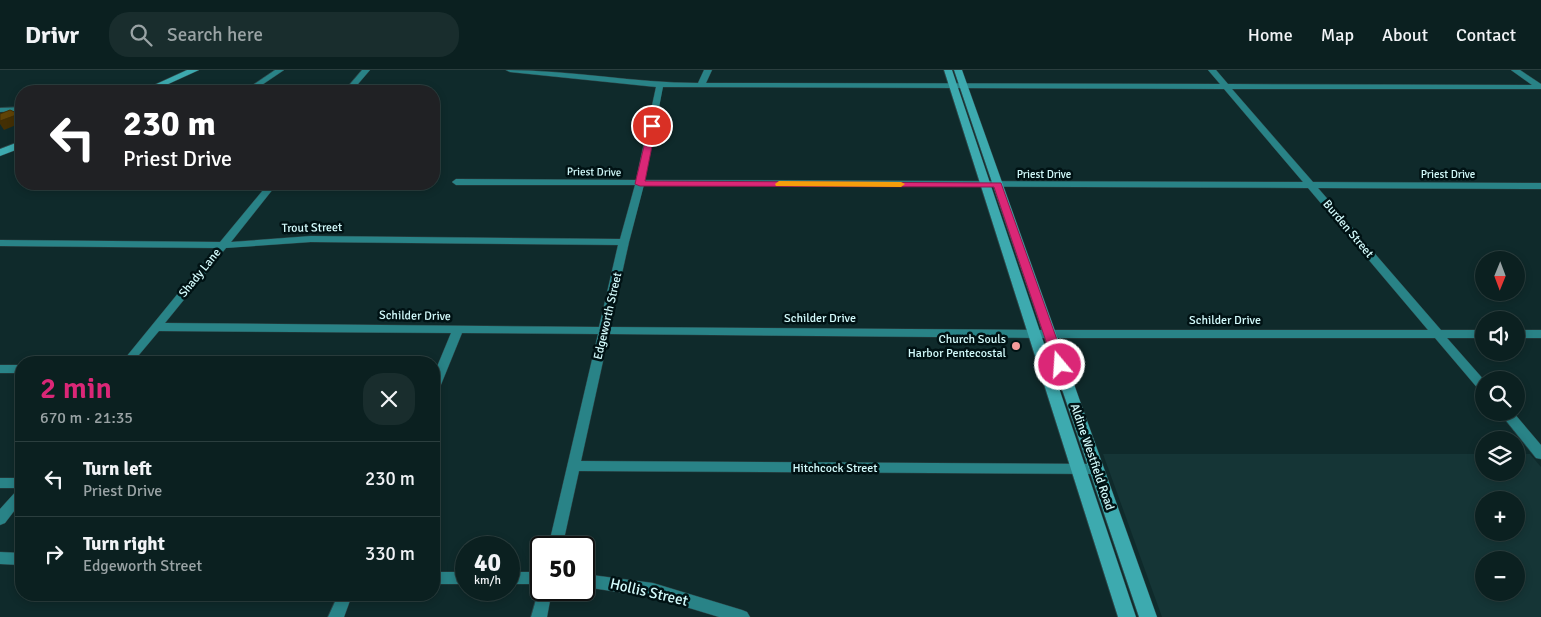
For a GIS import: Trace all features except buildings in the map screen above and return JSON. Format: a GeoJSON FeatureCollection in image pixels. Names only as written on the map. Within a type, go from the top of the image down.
{"type":"FeatureCollection","features":[{"type":"Feature","properties":{"kind":"main road"},"geometry":{"type":"LineString","coordinates":[[160,85],[195,70]]}},
{"type":"Feature","properties":{"kind":"main road","name":"Aldine Westfield Road"},"geometry":{"type":"LineString","coordinates":[[948,70],[958,86],[973,132],[985,185],[1007,252],[1096,469],[1148,617]]}},
{"type":"Feature","properties":{"kind":"main road","name":"Aldine Westfield Road"},"geometry":{"type":"LineString","coordinates":[[958,70],[958,86]]}},
{"type":"Feature","properties":{"kind":"main road","name":"Aldine Westfield Road"},"geometry":{"type":"LineString","coordinates":[[973,132],[998,185],[1021,252],[1078,469],[1127,617]]}},
{"type":"Feature","properties":{"kind":"main road"},"geometry":{"type":"LineString","coordinates":[[0,153],[15,147]]}},
{"type":"Feature","properties":{"kind":"main road"},"geometry":{"type":"LineString","coordinates":[[1007,252],[1021,252]]}},
{"type":"Feature","properties":{"kind":"main road"},"geometry":{"type":"LineString","coordinates":[[1106,553],[1126,552]]}},
{"type":"Feature","properties":{"kind":"street"},"geometry":{"type":"LineString","coordinates":[[257,85],[280,70]]}},
{"type":"Feature","properties":{"kind":"street"},"geometry":{"type":"LineString","coordinates":[[353,85],[366,70]]}},
{"type":"Feature","properties":{"kind":"street"},"geometry":{"type":"LineString","coordinates":[[510,70],[660,84],[1541,88]]}},
{"type":"Feature","properties":{"kind":"street"},"geometry":{"type":"LineString","coordinates":[[602,80],[612,70]]}},
{"type":"Feature","properties":{"kind":"street"},"geometry":{"type":"LineString","coordinates":[[701,84],[708,70]]}},
{"type":"Feature","properties":{"kind":"street","name":"Burden Street"},"geometry":{"type":"LineString","coordinates":[[1212,70],[1475,377]]}},
{"type":"Feature","properties":{"kind":"street"},"geometry":{"type":"LineString","coordinates":[[1515,70],[1541,88]]}},
{"type":"Feature","properties":{"kind":"street","name":"Edgeworth Street"},"geometry":{"type":"LineString","coordinates":[[558,536],[624,242],[640,184],[660,84]]}},
{"type":"Feature","properties":{"kind":"street"},"geometry":{"type":"LineString","coordinates":[[0,110],[15,109]]}},
{"type":"Feature","properties":{"kind":"street","name":"Priest Drive"},"geometry":{"type":"LineString","coordinates":[[456,182],[1541,186]]}},
{"type":"Feature","properties":{"kind":"street","name":"Shady Lane"},"geometry":{"type":"LineString","coordinates":[[132,356],[268,190]]}},
{"type":"Feature","properties":{"kind":"street","name":"Trout Street"},"geometry":{"type":"LineString","coordinates":[[0,244],[223,245],[311,239],[624,242]]}},
{"type":"Feature","properties":{"kind":"street","name":"Schilder Drive"},"geometry":{"type":"LineString","coordinates":[[156,327],[1042,334],[1475,334]]}},
{"type":"Feature","properties":{"kind":"street"},"geometry":{"type":"LineString","coordinates":[[440,373],[458,330]]}},
{"type":"Feature","properties":{"kind":"street"},"geometry":{"type":"LineString","coordinates":[[1525,334],[1541,334]]}},
{"type":"Feature","properties":{"kind":"street"},"geometry":{"type":"LineString","coordinates":[[0,368],[15,369]]}},
{"type":"Feature","properties":{"kind":"street"},"geometry":{"type":"LineString","coordinates":[[1513,421],[1541,454]]}},
{"type":"Feature","properties":{"kind":"street","name":"Hitchcock Street"},"geometry":{"type":"LineString","coordinates":[[573,466],[1096,469]]}},
{"type":"Feature","properties":{"kind":"street"},"geometry":{"type":"LineString","coordinates":[[0,483],[15,483]]}},
{"type":"Feature","properties":{"kind":"street"},"geometry":{"type":"LineString","coordinates":[[0,519],[15,500]]}},
{"type":"Feature","properties":{"kind":"street"},"geometry":{"type":"LineString","coordinates":[[0,558],[15,558]]}},
{"type":"Feature","properties":{"kind":"street"},"geometry":{"type":"LineString","coordinates":[[440,578],[455,578]]}},
{"type":"Feature","properties":{"kind":"street","name":"Hollis Street"},"geometry":{"type":"LineString","coordinates":[[595,582],[653,590],[742,617]]}},
{"type":"Feature","properties":{"kind":"street"},"geometry":{"type":"LineString","coordinates":[[336,617],[343,601]]}},
{"type":"Feature","properties":{"kind":"street"},"geometry":{"type":"LineString","coordinates":[[539,617],[543,601]]}},
{"type":"Feature","properties":{"kind":"shaded area"},"geometry":{"type":"Polygon","coordinates":[[[1103,454],[1475,454],[1475,481],[1525,481],[1525,454],[1530,454],[1541,467],[1541,617],[1162,617],[1103,454]]]}},
{"type":"Feature","properties":{"kind":"slow traffic"},"geometry":{"type":"LineString","coordinates":[[779,184],[901,184]]}},
{"type":"Feature","properties":{"kind":"place","name":"Church Souls Harbor Pentecostal"},"geometry":{"type":"Point","coordinates":[1016,346]}},
{"type":"Feature","properties":{"kind":"route"},"geometry":{"type":"LineString","coordinates":[[652,126],[640,184],[998,185],[1060,365]]}}]}
